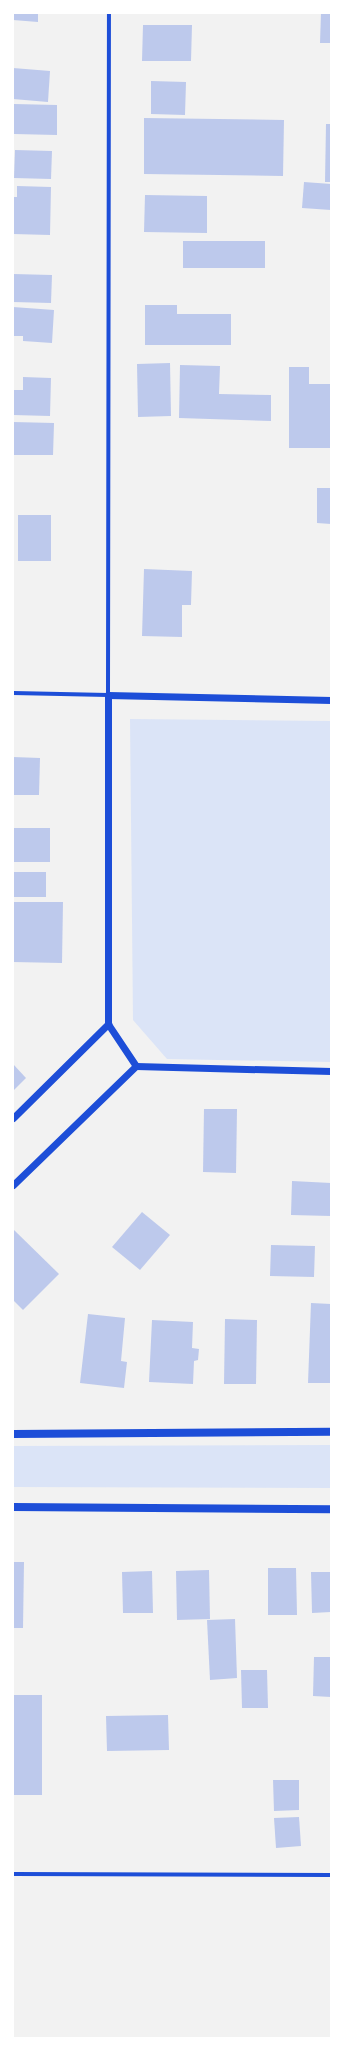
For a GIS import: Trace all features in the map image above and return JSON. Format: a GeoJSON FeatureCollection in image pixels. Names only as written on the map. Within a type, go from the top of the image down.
{"type":"FeatureCollection","features":[{"type":"Feature","properties":{"kind":"main road"},"geometry":{"type":"LineString","coordinates":[[13,1434],[331,1432]]}},
{"type":"Feature","properties":{"kind":"main road"},"geometry":{"type":"LineString","coordinates":[[13,1508],[331,1510]]}},
{"type":"Feature","properties":{"kind":"street"},"geometry":{"type":"LineString","coordinates":[[109,13],[108,1024],[136,1066]]}},
{"type":"Feature","properties":{"kind":"street"},"geometry":{"type":"LineString","coordinates":[[13,693],[331,700]]}},
{"type":"Feature","properties":{"kind":"street"},"geometry":{"type":"LineString","coordinates":[[13,1118],[108,1024]]}},
{"type":"Feature","properties":{"kind":"street"},"geometry":{"type":"LineString","coordinates":[[13,1185],[136,1066],[331,1071]]}},
{"type":"Feature","properties":{"kind":"street"},"geometry":{"type":"LineString","coordinates":[[13,1874],[331,1875]]}},
{"type":"Feature","properties":{"kind":"shaded area"},"geometry":{"type":"Polygon","coordinates":[[[130,719],[331,721],[331,1062],[167,1059],[133,1020],[130,719]]]}},
{"type":"Feature","properties":{"kind":"shaded area"},"geometry":{"type":"Polygon","coordinates":[[[331,1445],[331,1488],[13,1487],[13,1446],[331,1445]]]}},
{"type":"Feature","properties":{"kind":"building"},"geometry":{"type":"Polygon","coordinates":[[[13,13],[38,13],[38,22],[13,20],[13,13]]]}},
{"type":"Feature","properties":{"kind":"building"},"geometry":{"type":"Polygon","coordinates":[[[321,13],[331,13],[331,43],[320,43],[321,13]]]}},
{"type":"Feature","properties":{"kind":"building"},"geometry":{"type":"Polygon","coordinates":[[[143,25],[192,25],[191,61],[142,61],[143,25]]]}},
{"type":"Feature","properties":{"kind":"building"},"geometry":{"type":"Polygon","coordinates":[[[13,68],[50,71],[48,102],[13,99],[13,68]]]}},
{"type":"Feature","properties":{"kind":"building"},"geometry":{"type":"Polygon","coordinates":[[[151,81],[186,82],[185,115],[151,114],[151,81]]]}},
{"type":"Feature","properties":{"kind":"building"},"geometry":{"type":"Polygon","coordinates":[[[14,104],[57,105],[57,135],[14,134],[14,104]]]}},
{"type":"Feature","properties":{"kind":"building"},"geometry":{"type":"Polygon","coordinates":[[[144,118],[284,120],[283,176],[144,174],[144,118]]]}},
{"type":"Feature","properties":{"kind":"building"},"geometry":{"type":"Polygon","coordinates":[[[326,124],[331,124],[331,182],[325,182],[326,124]]]}},
{"type":"Feature","properties":{"kind":"building"},"geometry":{"type":"Polygon","coordinates":[[[15,150],[52,151],[51,179],[14,178],[15,150]]]}},
{"type":"Feature","properties":{"kind":"building"},"geometry":{"type":"Polygon","coordinates":[[[304,182],[331,184],[331,210],[302,208],[304,182]]]}},
{"type":"Feature","properties":{"kind":"building"},"geometry":{"type":"Polygon","coordinates":[[[17,186],[51,187],[50,235],[13,234],[13,197],[17,197],[17,186]]]}},
{"type":"Feature","properties":{"kind":"building"},"geometry":{"type":"Polygon","coordinates":[[[145,195],[207,196],[207,233],[144,232],[145,195]]]}},
{"type":"Feature","properties":{"kind":"building"},"geometry":{"type":"Polygon","coordinates":[[[183,241],[265,241],[265,268],[183,268],[183,241]]]}},
{"type":"Feature","properties":{"kind":"building"},"geometry":{"type":"Polygon","coordinates":[[[13,274],[52,275],[51,303],[13,302],[13,274]]]}},
{"type":"Feature","properties":{"kind":"building"},"geometry":{"type":"Polygon","coordinates":[[[145,305],[177,305],[177,314],[231,314],[231,345],[145,345],[145,305]]]}},
{"type":"Feature","properties":{"kind":"building"},"geometry":{"type":"Polygon","coordinates":[[[13,307],[54,310],[52,343],[23,341],[23,336],[13,336],[13,307]]]}},
{"type":"Feature","properties":{"kind":"building"},"geometry":{"type":"Polygon","coordinates":[[[170,363],[171,416],[138,417],[137,364],[170,363]]]}},
{"type":"Feature","properties":{"kind":"building"},"geometry":{"type":"Polygon","coordinates":[[[180,365],[220,366],[219,394],[271,395],[271,421],[179,418],[180,365]]]}},
{"type":"Feature","properties":{"kind":"building"},"geometry":{"type":"Polygon","coordinates":[[[289,367],[309,367],[309,384],[331,384],[331,448],[289,448],[289,367]]]}},
{"type":"Feature","properties":{"kind":"building"},"geometry":{"type":"Polygon","coordinates":[[[23,377],[51,378],[50,416],[13,415],[13,390],[23,390],[23,377]]]}},
{"type":"Feature","properties":{"kind":"building"},"geometry":{"type":"Polygon","coordinates":[[[13,422],[54,423],[53,455],[13,455],[13,422]]]}},
{"type":"Feature","properties":{"kind":"building"},"geometry":{"type":"Polygon","coordinates":[[[317,488],[331,488],[331,524],[317,523],[317,488]]]}},
{"type":"Feature","properties":{"kind":"building"},"geometry":{"type":"Polygon","coordinates":[[[18,515],[51,515],[51,561],[18,561],[18,515]]]}},
{"type":"Feature","properties":{"kind":"building"},"geometry":{"type":"Polygon","coordinates":[[[144,569],[192,571],[191,605],[182,605],[182,637],[142,636],[144,569]]]}},
{"type":"Feature","properties":{"kind":"building"},"geometry":{"type":"Polygon","coordinates":[[[13,757],[40,758],[39,795],[13,795],[13,757]]]}},
{"type":"Feature","properties":{"kind":"building"},"geometry":{"type":"Polygon","coordinates":[[[13,828],[50,828],[50,862],[13,862],[13,828]]]}},
{"type":"Feature","properties":{"kind":"building"},"geometry":{"type":"Polygon","coordinates":[[[14,872],[46,872],[46,897],[14,897],[14,872]]]}},
{"type":"Feature","properties":{"kind":"building"},"geometry":{"type":"Polygon","coordinates":[[[13,902],[63,902],[62,963],[13,962],[13,902]]]}},
{"type":"Feature","properties":{"kind":"building"},"geometry":{"type":"Polygon","coordinates":[[[13,1064],[26,1078],[13,1091],[13,1064]]]}},
{"type":"Feature","properties":{"kind":"building"},"geometry":{"type":"Polygon","coordinates":[[[204,1109],[237,1109],[236,1173],[203,1172],[204,1109]]]}},
{"type":"Feature","properties":{"kind":"building"},"geometry":{"type":"Polygon","coordinates":[[[292,1181],[331,1183],[331,1216],[291,1215],[292,1181]]]}},
{"type":"Feature","properties":{"kind":"building"},"geometry":{"type":"Polygon","coordinates":[[[142,1212],[170,1235],[140,1270],[112,1247],[142,1212]]]}},
{"type":"Feature","properties":{"kind":"building"},"geometry":{"type":"Polygon","coordinates":[[[13,1229],[59,1274],[23,1310],[13,1300],[13,1229]]]}},
{"type":"Feature","properties":{"kind":"building"},"geometry":{"type":"Polygon","coordinates":[[[271,1245],[315,1246],[314,1277],[270,1276],[271,1245]]]}},
{"type":"Feature","properties":{"kind":"building"},"geometry":{"type":"Polygon","coordinates":[[[311,1303],[331,1304],[331,1383],[308,1383],[311,1303]]]}},
{"type":"Feature","properties":{"kind":"building"},"geometry":{"type":"Polygon","coordinates":[[[88,1314],[125,1318],[121,1361],[127,1362],[124,1388],[80,1383],[88,1314]]]}},
{"type":"Feature","properties":{"kind":"building"},"geometry":{"type":"Polygon","coordinates":[[[225,1319],[257,1320],[256,1384],[224,1384],[225,1319]]]}},
{"type":"Feature","properties":{"kind":"building"},"geometry":{"type":"Polygon","coordinates":[[[152,1320],[193,1322],[192,1348],[199,1349],[198,1360],[194,1361],[193,1384],[149,1382],[152,1320]]]}},
{"type":"Feature","properties":{"kind":"building"},"geometry":{"type":"Polygon","coordinates":[[[13,1562],[24,1562],[23,1628],[13,1628],[13,1562]]]}},
{"type":"Feature","properties":{"kind":"building"},"geometry":{"type":"Polygon","coordinates":[[[268,1568],[296,1568],[297,1615],[268,1615],[268,1568]]]}},
{"type":"Feature","properties":{"kind":"building"},"geometry":{"type":"Polygon","coordinates":[[[209,1570],[210,1619],[177,1620],[176,1571],[209,1570]]]}},
{"type":"Feature","properties":{"kind":"building"},"geometry":{"type":"Polygon","coordinates":[[[152,1571],[153,1613],[123,1613],[122,1572],[152,1571]]]}},
{"type":"Feature","properties":{"kind":"building"},"geometry":{"type":"Polygon","coordinates":[[[311,1572],[331,1572],[331,1612],[312,1613],[311,1572]]]}},
{"type":"Feature","properties":{"kind":"building"},"geometry":{"type":"Polygon","coordinates":[[[235,1619],[237,1678],[210,1680],[207,1620],[235,1619]]]}},
{"type":"Feature","properties":{"kind":"building"},"geometry":{"type":"Polygon","coordinates":[[[314,1657],[331,1657],[331,1697],[313,1696],[314,1657]]]}},
{"type":"Feature","properties":{"kind":"building"},"geometry":{"type":"Polygon","coordinates":[[[241,1670],[267,1670],[268,1708],[242,1708],[241,1670]]]}},
{"type":"Feature","properties":{"kind":"building"},"geometry":{"type":"Polygon","coordinates":[[[13,1695],[42,1695],[42,1795],[13,1795],[13,1695]]]}},
{"type":"Feature","properties":{"kind":"building"},"geometry":{"type":"Polygon","coordinates":[[[168,1715],[169,1750],[107,1751],[106,1716],[168,1715]]]}},
{"type":"Feature","properties":{"kind":"building"},"geometry":{"type":"Polygon","coordinates":[[[273,1780],[299,1780],[299,1810],[274,1811],[273,1780]]]}},
{"type":"Feature","properties":{"kind":"building"},"geometry":{"type":"Polygon","coordinates":[[[299,1817],[301,1846],[276,1848],[274,1818],[299,1817]]]}}]}
